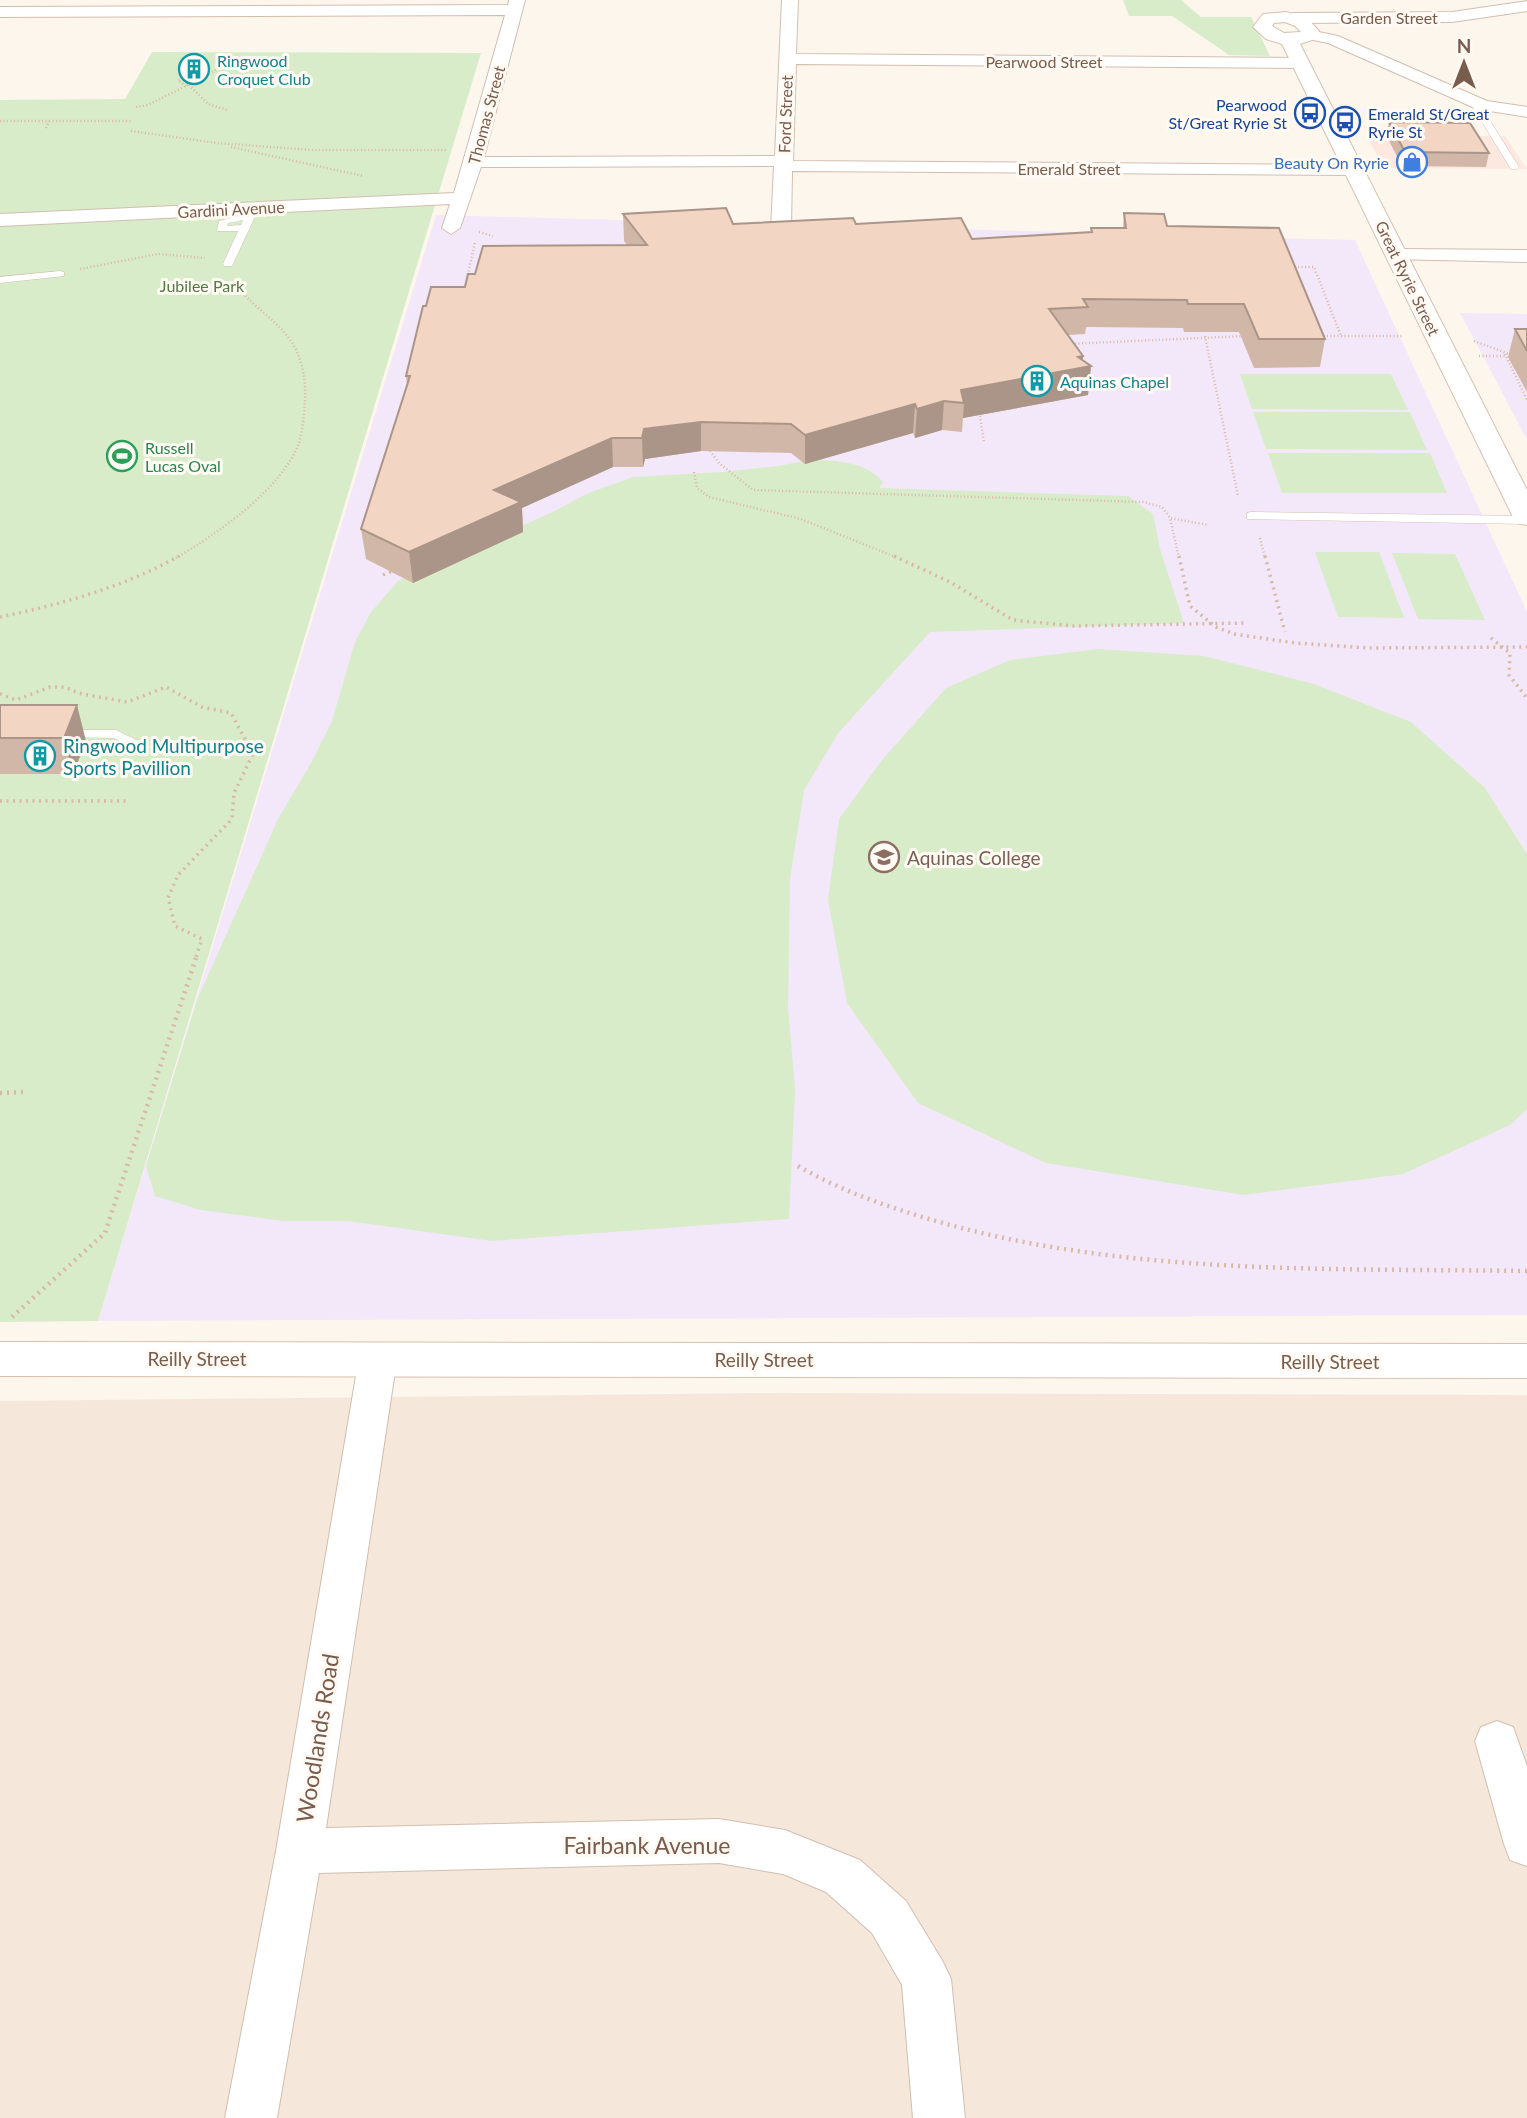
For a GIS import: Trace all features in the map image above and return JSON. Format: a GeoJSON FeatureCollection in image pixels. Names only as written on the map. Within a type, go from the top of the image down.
{"type":"FeatureCollection","features":[{"type":"Feature","properties":{"kind":"main road","name":"Great Ryrie Street"},"geometry":{"type":"LineString","coordinates":[[1270,0],[1292,27],[1301,62],[1527,519]]}},
{"type":"Feature","properties":{"kind":"main road","name":"Reilly Street"},"geometry":{"type":"LineString","coordinates":[[0,1359],[1527,1361]]}},
{"type":"Feature","properties":{"kind":"street","name":"Ford Street"},"geometry":{"type":"LineString","coordinates":[[780,230],[790,0]]}},
{"type":"Feature","properties":{"kind":"street"},"geometry":{"type":"LineString","coordinates":[[0,12],[515,5]]}},
{"type":"Feature","properties":{"kind":"street","name":"Thomas Street"},"geometry":{"type":"LineString","coordinates":[[451,228],[476,156],[515,5]]}},
{"type":"Feature","properties":{"kind":"street","name":"Garden Street"},"geometry":{"type":"LineString","coordinates":[[1292,27],[1452,17],[1527,6]]}},
{"type":"Feature","properties":{"kind":"street"},"geometry":{"type":"LineString","coordinates":[[1292,27],[1332,38],[1483,104],[1527,112]]}},
{"type":"Feature","properties":{"kind":"street","name":"Pearwood Street"},"geometry":{"type":"LineString","coordinates":[[787,58],[1301,62]]}},
{"type":"Feature","properties":{"kind":"street","name":"Emerald Street"},"geometry":{"type":"LineString","coordinates":[[476,156],[1354,170]]}},
{"type":"Feature","properties":{"kind":"street","name":"Gardini Avenue"},"geometry":{"type":"LineString","coordinates":[[0,220],[252,212],[463,198]]}},
{"type":"Feature","properties":{"kind":"street"},"geometry":{"type":"LineString","coordinates":[[1397,255],[1527,257]]}},
{"type":"Feature","properties":{"kind":"street","name":"Woodlands Road"},"geometry":{"type":"LineString","coordinates":[[251,2118],[299,1851],[378,1358]]}},
{"type":"Feature","properties":{"kind":"street"},"geometry":{"type":"LineString","coordinates":[[1497,1741],[1527,1844]]}},
{"type":"Feature","properties":{"kind":"street","name":"Fairbank Avenue"},"geometry":{"type":"LineString","coordinates":[[299,1851],[719,1841],[785,1853],[843,1876],[889,1917],[926,1979],[939,2118]]}},
{"type":"Feature","properties":{"kind":"lane"},"geometry":{"type":"LineString","coordinates":[[1483,104],[1476,106],[1514,167]]}},
{"type":"Feature","properties":{"kind":"lane"},"geometry":{"type":"LineString","coordinates":[[228,264],[252,212]]}},
{"type":"Feature","properties":{"kind":"lane"},"geometry":{"type":"LineString","coordinates":[[246,228],[221,229],[224,220],[252,212]]}},
{"type":"Feature","properties":{"kind":"lane"},"geometry":{"type":"LineString","coordinates":[[0,280],[60,274]]}},
{"type":"Feature","properties":{"kind":"lane"},"geometry":{"type":"LineString","coordinates":[[1254,522],[1527,519]]}},
{"type":"Feature","properties":{"kind":"lane"},"geometry":{"type":"LineString","coordinates":[[52,734],[116,734],[144,747]]}},
{"type":"Feature","properties":{"kind":"path"},"geometry":{"type":"LineString","coordinates":[[136,107],[148,105],[217,69],[220,65],[214,63]]}},
{"type":"Feature","properties":{"kind":"path"},"geometry":{"type":"LineString","coordinates":[[217,69],[178,80],[208,104],[228,110]]}},
{"type":"Feature","properties":{"kind":"path"},"geometry":{"type":"LineString","coordinates":[[0,121],[133,121]]}},
{"type":"Feature","properties":{"kind":"path"},"geometry":{"type":"LineString","coordinates":[[46,128],[49,121]]}},
{"type":"Feature","properties":{"kind":"path"},"geometry":{"type":"LineString","coordinates":[[131,131],[217,143],[312,150],[476,156]]}},
{"type":"Feature","properties":{"kind":"path"},"geometry":{"type":"LineString","coordinates":[[217,143],[362,176]]}},
{"type":"Feature","properties":{"kind":"path"},"geometry":{"type":"LineString","coordinates":[[477,287],[463,287],[477,232],[493,236]]}},
{"type":"Feature","properties":{"kind":"path"},"geometry":{"type":"LineString","coordinates":[[0,617],[108,586],[180,557],[216,536],[263,496],[298,445],[307,393],[294,344],[234,285],[228,264],[189,254],[146,253],[60,274]]}},
{"type":"Feature","properties":{"kind":"path"},"geometry":{"type":"LineString","coordinates":[[1289,267],[1314,267],[1341,336]]}},
{"type":"Feature","properties":{"kind":"path"},"geometry":{"type":"LineString","coordinates":[[468,270],[480,270]]}},
{"type":"Feature","properties":{"kind":"path"},"geometry":{"type":"LineString","coordinates":[[1205,336],[1240,504]]}},
{"type":"Feature","properties":{"kind":"path"},"geometry":{"type":"LineString","coordinates":[[1064,344],[1246,336]]}},
{"type":"Feature","properties":{"kind":"path"},"geometry":{"type":"LineString","coordinates":[[1314,336],[1403,336]]}},
{"type":"Feature","properties":{"kind":"path"},"geometry":{"type":"LineString","coordinates":[[1470,339],[1506,355],[1527,400]]}},
{"type":"Feature","properties":{"kind":"path"},"geometry":{"type":"LineString","coordinates":[[1489,356],[1516,355]]}},
{"type":"Feature","properties":{"kind":"path"},"geometry":{"type":"LineString","coordinates":[[974,400],[984,428],[984,443]]}},
{"type":"Feature","properties":{"kind":"path"},"geometry":{"type":"LineString","coordinates":[[710,451],[719,463],[753,490],[1143,502],[1162,507],[1170,518],[1190,606],[1213,624],[1234,634],[1339,648],[1527,647]]}},
{"type":"Feature","properties":{"kind":"path"},"geometry":{"type":"LineString","coordinates":[[694,472],[697,488],[709,497],[801,519],[873,545],[950,582],[990,609],[1013,620],[1074,626],[1244,623]]}},
{"type":"Feature","properties":{"kind":"path"},"geometry":{"type":"LineString","coordinates":[[1170,518],[1208,525]]}},
{"type":"Feature","properties":{"kind":"path"},"geometry":{"type":"LineString","coordinates":[[1254,522],[1285,632]]}},
{"type":"Feature","properties":{"kind":"path"},"geometry":{"type":"LineString","coordinates":[[383,575],[395,570]]}},
{"type":"Feature","properties":{"kind":"path"},"geometry":{"type":"LineString","coordinates":[[1491,638],[1505,648],[1511,659],[1509,675],[1527,698]]}},
{"type":"Feature","properties":{"kind":"path"},"geometry":{"type":"LineString","coordinates":[[0,694],[16,700],[50,687],[64,687],[82,694],[127,702],[166,687],[202,707],[231,713],[253,754],[234,793],[232,819],[178,875],[168,898],[176,926],[202,939],[105,1233],[12,1317]]}},
{"type":"Feature","properties":{"kind":"path"},"geometry":{"type":"LineString","coordinates":[[0,802],[128,801]]}},
{"type":"Feature","properties":{"kind":"path"},"geometry":{"type":"LineString","coordinates":[[0,1093],[24,1092]]}},
{"type":"Feature","properties":{"kind":"path"},"geometry":{"type":"LineString","coordinates":[[798,1166],[879,1203],[965,1230],[1038,1247],[1111,1258],[1206,1265],[1527,1271]]}},
{"type":"Feature","properties":{"kind":"shaded area"},"geometry":{"type":"Polygon","coordinates":[[[1366,135],[1505,136],[1527,169],[1384,168],[1366,135]]]}},
{"type":"Feature","properties":{"kind":"shaded area","name":"Aquinas College"},"geometry":{"type":"Polygon","coordinates":[[[436,215],[1355,240],[1527,612],[1527,1315],[98,1321],[436,215]]]}},
{"type":"Feature","properties":{"kind":"shaded area"},"geometry":{"type":"Polygon","coordinates":[[[1460,313],[1527,314],[1527,440],[1483,356],[1460,313]]]}},
{"type":"Feature","properties":{"kind":"shaded area"},"geometry":{"type":"Polygon","coordinates":[[[776,1393],[1527,1395],[1527,2118],[0,2118],[0,1401],[776,1393]]]}},
{"type":"Feature","properties":{"kind":"green space"},"geometry":{"type":"Polygon","coordinates":[[[1123,0],[1181,0],[1201,17],[1251,17],[1270,56],[1229,55],[1172,16],[1129,16],[1123,0]]]}},
{"type":"Feature","properties":{"kind":"green space","name":"Jubilee Park"},"geometry":{"type":"Polygon","coordinates":[[[152,52],[481,53],[98,1321],[0,1322],[0,100],[125,99],[152,52]]]}},
{"type":"Feature","properties":{"kind":"green space"},"geometry":{"type":"Polygon","coordinates":[[[1240,374],[1391,374],[1408,410],[1252,409],[1240,374]]]}},
{"type":"Feature","properties":{"kind":"green space"},"geometry":{"type":"Polygon","coordinates":[[[1253,412],[1410,412],[1427,450],[1266,449],[1253,412]]]}},
{"type":"Feature","properties":{"kind":"green space"},"geometry":{"type":"Polygon","coordinates":[[[1268,453],[1430,453],[1447,493],[1282,493],[1268,453]]]}},
{"type":"Feature","properties":{"kind":"green space"},"geometry":{"type":"Polygon","coordinates":[[[808,460],[838,461],[858,466],[876,475],[883,482],[879,488],[1128,496],[1153,514],[1160,549],[1184,623],[930,632],[839,732],[804,790],[790,879],[788,1008],[795,1089],[789,1219],[492,1241],[348,1221],[284,1221],[201,1210],[155,1196],[146,1166],[197,1000],[278,819],[332,721],[355,642],[371,612],[398,581],[557,510],[586,494],[633,477],[722,472],[808,460]]]}},
{"type":"Feature","properties":{"kind":"green space"},"geometry":{"type":"Polygon","coordinates":[[[1315,552],[1379,552],[1404,618],[1338,617],[1315,552]]]}},
{"type":"Feature","properties":{"kind":"green space"},"geometry":{"type":"Polygon","coordinates":[[[1392,553],[1455,554],[1485,620],[1418,619],[1392,553]]]}},
{"type":"Feature","properties":{"kind":"green space"},"geometry":{"type":"Polygon","coordinates":[[[1098,649],[1204,656],[1314,684],[1411,722],[1485,788],[1527,854],[1527,1109],[1510,1125],[1403,1174],[1244,1195],[1046,1163],[918,1103],[847,1003],[828,900],[839,819],[882,760],[946,688],[1010,660],[1098,649]]]}},
{"type":"Feature","properties":{"kind":"building"},"geometry":{"type":"Polygon","coordinates":[[[1389,122],[1470,123],[1489,153],[1405,152],[1389,122]]]}},
{"type":"Feature","properties":{"kind":"building"},"geometry":{"type":"Polygon","coordinates":[[[726,208],[733,224],[853,218],[856,224],[961,218],[972,239],[1092,232],[1091,228],[1126,228],[1124,213],[1164,214],[1167,226],[1279,228],[1325,339],[1259,339],[1244,304],[1188,304],[1187,300],[1083,299],[1088,307],[1049,309],[1083,356],[1078,357],[1091,366],[961,390],[964,403],[944,401],[917,409],[915,404],[805,435],[791,424],[701,422],[644,429],[642,438],[612,438],[494,490],[521,502],[409,552],[361,529],[410,376],[406,376],[423,306],[426,306],[431,287],[465,287],[468,274],[475,274],[483,246],[647,245],[623,214],[726,208]]]}},
{"type":"Feature","properties":{"kind":"building"},"geometry":{"type":"Polygon","coordinates":[[[1515,329],[1527,329],[1527,351],[1515,329]]]}},
{"type":"Feature","properties":{"kind":"building"},"geometry":{"type":"Polygon","coordinates":[[[0,705],[77,705],[64,738],[0,738],[0,705]]]}},
{"type":"Feature","properties":{"kind":"place","name":"Ringwood Croquet Club"},"geometry":{"type":"Point","coordinates":[194,69]}},
{"type":"Feature","properties":{"kind":"place","name":"Pearwood St/Great Ryrie St"},"geometry":{"type":"Point","coordinates":[1310,113]}},
{"type":"Feature","properties":{"kind":"place","name":"Emerald St/Great Ryrie St"},"geometry":{"type":"Point","coordinates":[1345,122]}},
{"type":"Feature","properties":{"kind":"place","name":"Beauty On Ryrie"},"geometry":{"type":"Point","coordinates":[1412,162]}},
{"type":"Feature","properties":{"kind":"place","name":"Aquinas Chapel"},"geometry":{"type":"Point","coordinates":[1037,381]}},
{"type":"Feature","properties":{"kind":"place","name":"Russell Lucas Oval"},"geometry":{"type":"Point","coordinates":[122,456]}},
{"type":"Feature","properties":{"kind":"place","name":"Ringwood Multipurpose Sports Pavillion"},"geometry":{"type":"Point","coordinates":[40,756]}},
{"type":"Feature","properties":{"kind":"place","name":"Aquinas College"},"geometry":{"type":"Point","coordinates":[884,857]}}]}
